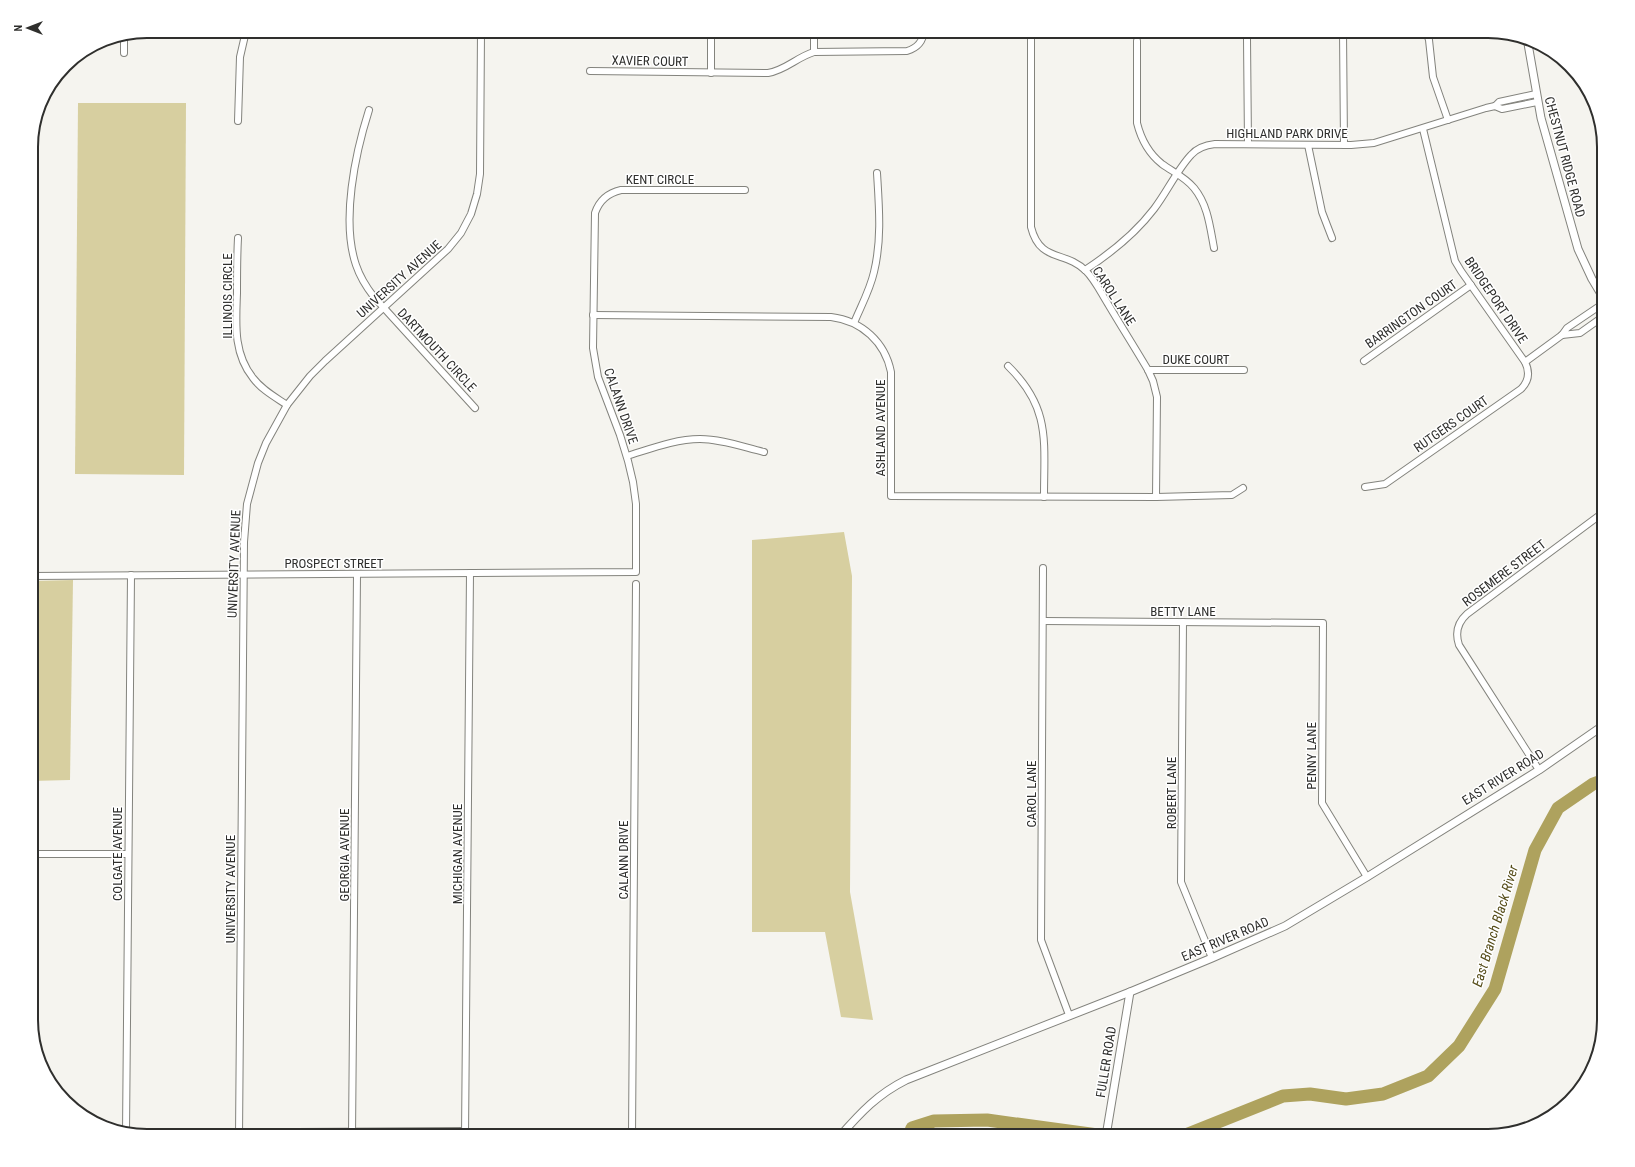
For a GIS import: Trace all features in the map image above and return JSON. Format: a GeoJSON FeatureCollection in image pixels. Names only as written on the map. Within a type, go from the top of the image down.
{"type":"FeatureCollection","features":[{"type":"Feature","properties":{"kind":"street"},"geometry":{"type":"LineString","coordinates":[[238,121],[240,57],[244,38]]}},
{"type":"Feature","properties":{"kind":"street","name":"UNIVERSITY AVENUE"},"geometry":{"type":"LineString","coordinates":[[239,1129],[244,574],[245,526],[252,483],[266,443],[287,405],[310,376],[448,250],[464,228],[475,204],[480,174],[481,38]]}},
{"type":"Feature","properties":{"kind":"street"},"geometry":{"type":"LineString","coordinates":[[711,38],[711,73]]}},
{"type":"Feature","properties":{"kind":"street"},"geometry":{"type":"LineString","coordinates":[[814,38],[814,52],[907,52],[912,50],[920,43],[922,38]]}},
{"type":"Feature","properties":{"kind":"street","name":"CAROL LANE"},"geometry":{"type":"LineString","coordinates":[[1031,38],[1031,227],[1036,240],[1048,253],[1074,262],[1085,270],[1154,381],[1157,397],[1156,497]]}},
{"type":"Feature","properties":{"kind":"street"},"geometry":{"type":"LineString","coordinates":[[1343,38],[1344,145]]}},
{"type":"Feature","properties":{"kind":"street"},"geometry":{"type":"LineString","coordinates":[[1428,38],[1433,77],[1448,120]]}},
{"type":"Feature","properties":{"kind":"street"},"geometry":{"type":"LineString","coordinates":[[1247,39],[1248,144]]}},
{"type":"Feature","properties":{"kind":"street"},"geometry":{"type":"LineString","coordinates":[[124,41],[124,53]]}},
{"type":"Feature","properties":{"kind":"street"},"geometry":{"type":"LineString","coordinates":[[1137,41],[1137,123],[1139,133],[1148,150],[1155,158],[1194,187],[1203,202],[1207,214],[1214,248]]}},
{"type":"Feature","properties":{"kind":"street","name":"CHESTNUT RIDGE ROAD"},"geometry":{"type":"LineString","coordinates":[[1528,46],[1537,98],[1578,249],[1597,287]]}},
{"type":"Feature","properties":{"kind":"street","name":"XAVIER COURT"},"geometry":{"type":"LineString","coordinates":[[590,72],[768,74],[789,66],[806,54],[814,52]]}},
{"type":"Feature","properties":{"kind":"street","name":"HIGHLAND PARK DRIVE"},"geometry":{"type":"LineString","coordinates":[[1085,270],[1105,257],[1138,227],[1153,210],[1190,156],[1201,147],[1215,144],[1344,145],[1374,143],[1495,106],[1499,102],[1537,98]]}},
{"type":"Feature","properties":{"kind":"street","name":"DARTMOUTH CIRCLE"},"geometry":{"type":"LineString","coordinates":[[369,110],[357,155],[352,183],[351,240],[354,258],[360,275],[369,290],[384,308],[475,408]]}},
{"type":"Feature","properties":{"kind":"street","name":"BRIDGEPORT DRIVE"},"geometry":{"type":"LineString","coordinates":[[1422,128],[1452,250],[1461,271],[1525,362],[1562,335],[1567,328],[1597,308]]}},
{"type":"Feature","properties":{"kind":"street"},"geometry":{"type":"LineString","coordinates":[[1308,145],[1322,212],[1332,238]]}},
{"type":"Feature","properties":{"kind":"street"},"geometry":{"type":"LineString","coordinates":[[854,323],[870,287],[877,258],[880,230],[877,173]]}},
{"type":"Feature","properties":{"kind":"street","name":"KENT CIRCLE"},"geometry":{"type":"LineString","coordinates":[[593,222],[600,203],[610,193],[621,190],[745,190]]}},
{"type":"Feature","properties":{"kind":"street","name":"CALANN DRIVE"},"geometry":{"type":"LineString","coordinates":[[593,222],[594,348],[598,378],[627,456],[633,482],[636,504],[636,572]]}},
{"type":"Feature","properties":{"kind":"street","name":"ILLINOIS CIRCLE"},"geometry":{"type":"LineString","coordinates":[[238,238],[236,329],[239,349],[243,362],[254,379],[264,389],[287,405]]}},
{"type":"Feature","properties":{"kind":"street","name":"BARRINGTON COURT"},"geometry":{"type":"LineString","coordinates":[[1364,360],[1471,286]]}},
{"type":"Feature","properties":{"kind":"street","name":"ASHLAND AVENUE"},"geometry":{"type":"LineString","coordinates":[[593,315],[823,317],[837,318],[854,323],[864,329],[877,341],[884,351],[890,367],[892,384],[891,496],[1156,497],[1232,495],[1242,488]]}},
{"type":"Feature","properties":{"kind":"street"},"geometry":{"type":"LineString","coordinates":[[1562,335],[1580,333],[1597,321]]}},
{"type":"Feature","properties":{"kind":"street","name":"RUTGERS COURT"},"geometry":{"type":"LineString","coordinates":[[1365,487],[1385,484],[1521,389],[1528,379],[1525,362]]}},
{"type":"Feature","properties":{"kind":"street"},"geometry":{"type":"LineString","coordinates":[[1008,366],[1027,387],[1041,418],[1044,444],[1044,497]]}},
{"type":"Feature","properties":{"kind":"street","name":"DUKE COURT"},"geometry":{"type":"LineString","coordinates":[[1148,370],[1244,370]]}},
{"type":"Feature","properties":{"kind":"street"},"geometry":{"type":"LineString","coordinates":[[627,456],[674,443],[700,439],[718,441],[764,452]]}},
{"type":"Feature","properties":{"kind":"street","name":"ROSEMERE STREET"},"geometry":{"type":"LineString","coordinates":[[1539,770],[1459,645],[1457,628],[1467,614],[1597,517]]}},
{"type":"Feature","properties":{"kind":"street","name":"CAROL LANE"},"geometry":{"type":"LineString","coordinates":[[1043,568],[1041,940],[1069,1015]]}},
{"type":"Feature","properties":{"kind":"street","name":"PROSPECT STREET"},"geometry":{"type":"LineString","coordinates":[[38,576],[636,572]]}},
{"type":"Feature","properties":{"kind":"street","name":"MICHIGAN AVENUE"},"geometry":{"type":"LineString","coordinates":[[465,1129],[470,573]]}},
{"type":"Feature","properties":{"kind":"street","name":"GEORGIA AVENUE"},"geometry":{"type":"LineString","coordinates":[[352,1129],[357,574]]}},
{"type":"Feature","properties":{"kind":"street","name":"COLGATE AVENUE"},"geometry":{"type":"LineString","coordinates":[[126,1127],[131,575]]}},
{"type":"Feature","properties":{"kind":"street","name":"CALANN DRIVE"},"geometry":{"type":"LineString","coordinates":[[632,1129],[636,584]]}},
{"type":"Feature","properties":{"kind":"street","name":"BETTY LANE"},"geometry":{"type":"LineString","coordinates":[[1043,621],[1323,622]]}},
{"type":"Feature","properties":{"kind":"street","name":"ROBERT LANE"},"geometry":{"type":"LineString","coordinates":[[1183,622],[1181,882],[1212,958]]}},
{"type":"Feature","properties":{"kind":"street","name":"PENNY LANE"},"geometry":{"type":"LineString","coordinates":[[1323,622],[1322,803],[1367,877]]}},
{"type":"Feature","properties":{"kind":"street","name":"EAST RIVER ROAD"},"geometry":{"type":"LineString","coordinates":[[846,1129],[863,1110],[891,1088],[906,1080],[1130,992],[1285,926],[1539,770],[1597,730]]}},
{"type":"Feature","properties":{"kind":"street"},"geometry":{"type":"LineString","coordinates":[[38,854],[128,854]]}},
{"type":"Feature","properties":{"kind":"street","name":"FULLER ROAD"},"geometry":{"type":"LineString","coordinates":[[1107,1129],[1130,992]]}},
{"type":"Feature","properties":{"kind":"shaded area"},"geometry":{"type":"Polygon","coordinates":[[[78,103],[186,103],[184,475],[75,474],[78,103]]]}},
{"type":"Feature","properties":{"kind":"shaded area"},"geometry":{"type":"Polygon","coordinates":[[[844,532],[852,576],[850,892],[873,1020],[841,1017],[825,932],[752,932],[752,540],[844,532]]]}},
{"type":"Feature","properties":{"kind":"shaded area"},"geometry":{"type":"Polygon","coordinates":[[[73,580],[70,780],[38,781],[38,581],[73,580]]]}},
{"type":"Feature","properties":{"kind":"waterway","name":"East Branch Black River"},"geometry":{"type":"LineString","coordinates":[[1200,1129],[1283,1096],[1310,1094],[1346,1099],[1383,1094],[1428,1076],[1459,1046],[1495,989],[1535,850],[1558,808],[1597,783]]}},
{"type":"Feature","properties":{"kind":"waterway","name":"East Branch Black River"},"geometry":{"type":"LineString","coordinates":[[912,1129],[934,1121],[987,1120],[1053,1129]]}}]}
